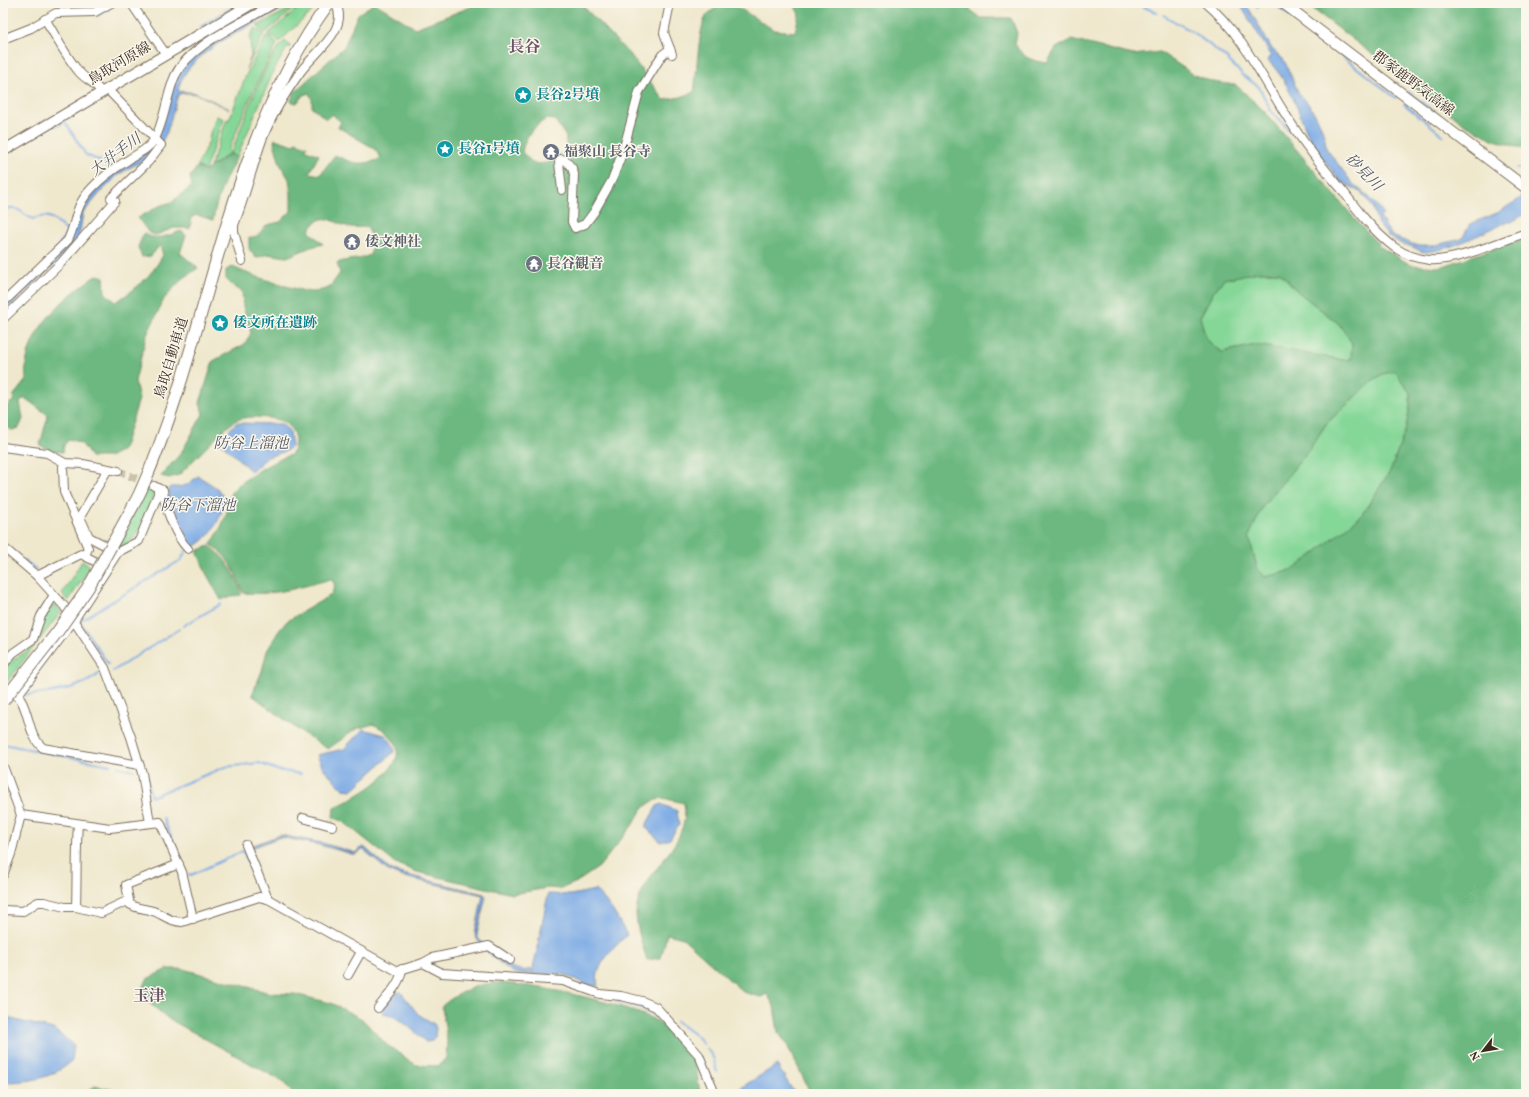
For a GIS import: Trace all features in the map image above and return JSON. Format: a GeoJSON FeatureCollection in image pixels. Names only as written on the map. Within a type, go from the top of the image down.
{"type":"FeatureCollection","features":[{"type":"Feature","properties":{"kind":"highway","name":"鳥取自動車道"},"geometry":{"type":"LineString","coordinates":[[3,701],[54,637],[88,588],[119,527],[137,488],[153,447],[182,362],[229,198],[255,130],[286,66],[327,4]]}},
{"type":"Feature","properties":{"kind":"highway","name":"鳥取自動車道"},"geometry":{"type":"LineString","coordinates":[[3,694],[29,664],[84,586],[119,527]]}},
{"type":"Feature","properties":{"kind":"main road","name":"鳥取河原線"},"geometry":{"type":"LineString","coordinates":[[3,151],[165,53],[253,3]]}},
{"type":"Feature","properties":{"kind":"main road","name":"郡家鹿野気高線"},"geometry":{"type":"LineString","coordinates":[[1283,3],[1526,188]]}},
{"type":"Feature","properties":{"kind":"street"},"geometry":{"type":"LineString","coordinates":[[3,39],[31,28],[56,13],[95,12],[111,3]]}},
{"type":"Feature","properties":{"kind":"street"},"geometry":{"type":"LineString","coordinates":[[131,3],[165,53]]}},
{"type":"Feature","properties":{"kind":"street"},"geometry":{"type":"LineString","coordinates":[[3,303],[51,259],[68,240],[72,232],[76,213],[82,200],[92,188],[113,170],[142,152],[155,139],[175,75],[182,65],[197,49],[275,3]]}},
{"type":"Feature","properties":{"kind":"street"},"geometry":{"type":"LineString","coordinates":[[562,190],[559,162],[561,159],[565,160],[572,168],[574,174],[572,222],[575,228],[578,228],[585,224],[594,212],[612,180],[623,151],[639,92],[662,55],[671,52],[664,33],[670,3]]}},
{"type":"Feature","properties":{"kind":"street"},"geometry":{"type":"LineString","coordinates":[[1206,3],[1226,23],[1255,62],[1294,129],[1314,155],[1361,214],[1383,238],[1395,248],[1417,258],[1440,260],[1526,233]]}},
{"type":"Feature","properties":{"kind":"street"},"geometry":{"type":"LineString","coordinates":[[242,261],[234,232],[234,225],[262,139],[280,105],[301,72],[338,27],[340,18],[339,9],[327,4]]}},
{"type":"Feature","properties":{"kind":"street"},"geometry":{"type":"LineString","coordinates":[[3,319],[60,263],[115,201],[111,198],[148,162],[161,145],[104,90],[82,75],[67,56],[46,19]]}},
{"type":"Feature","properties":{"kind":"street"},"geometry":{"type":"LineString","coordinates":[[3,447],[47,453],[65,463],[108,468],[118,471]]}},
{"type":"Feature","properties":{"kind":"street"},"geometry":{"type":"LineString","coordinates":[[63,467],[64,492],[88,548],[85,556]]}},
{"type":"Feature","properties":{"kind":"street"},"geometry":{"type":"LineString","coordinates":[[108,468],[80,517],[89,537],[118,552]]}},
{"type":"Feature","properties":{"kind":"street"},"geometry":{"type":"LineString","coordinates":[[17,696],[74,620],[118,552],[139,541],[158,494],[156,487],[162,490],[165,505],[183,544],[188,549]]}},
{"type":"Feature","properties":{"kind":"street"},"geometry":{"type":"LineString","coordinates":[[3,548],[37,576],[54,595],[74,620],[105,668],[139,765],[150,823]]}},
{"type":"Feature","properties":{"kind":"street"},"geometry":{"type":"LineString","coordinates":[[37,576],[81,554],[108,568]]}},
{"type":"Feature","properties":{"kind":"street"},"geometry":{"type":"LineString","coordinates":[[3,665],[13,654],[33,639],[41,616],[54,595]]}},
{"type":"Feature","properties":{"kind":"street"},"geometry":{"type":"LineString","coordinates":[[3,685],[22,701],[36,742],[43,748],[139,765]]}},
{"type":"Feature","properties":{"kind":"street"},"geometry":{"type":"LineString","coordinates":[[3,766],[21,815],[11,854],[3,875]]}},
{"type":"Feature","properties":{"kind":"street"},"geometry":{"type":"LineString","coordinates":[[21,815],[110,828],[160,822],[179,864],[193,920]]}},
{"type":"Feature","properties":{"kind":"street"},"geometry":{"type":"LineString","coordinates":[[303,818],[332,826]]}},
{"type":"Feature","properties":{"kind":"street"},"geometry":{"type":"LineString","coordinates":[[76,908],[77,877],[75,861],[78,824]]}},
{"type":"Feature","properties":{"kind":"street"},"geometry":{"type":"LineString","coordinates":[[246,845],[268,900]]}},
{"type":"Feature","properties":{"kind":"street"},"geometry":{"type":"LineString","coordinates":[[127,902],[126,885],[179,864]]}},
{"type":"Feature","properties":{"kind":"street"},"geometry":{"type":"LineString","coordinates":[[127,902],[132,906],[155,911],[172,921],[182,922],[193,920],[259,897],[268,900],[397,971],[423,963],[438,956],[489,946],[510,960]]}},
{"type":"Feature","properties":{"kind":"street"},"geometry":{"type":"LineString","coordinates":[[3,910],[23,911],[38,902],[44,902],[65,908],[76,908],[101,913],[127,902]]}},
{"type":"Feature","properties":{"kind":"street"},"geometry":{"type":"LineString","coordinates":[[348,975],[361,952]]}},
{"type":"Feature","properties":{"kind":"street"},"geometry":{"type":"LineString","coordinates":[[423,963],[442,973],[563,981],[600,994],[642,1000],[656,1007],[699,1055],[715,1094]]}},
{"type":"Feature","properties":{"kind":"street"},"geometry":{"type":"LineString","coordinates":[[378,1008],[398,981],[402,970]]}},
{"type":"Feature","properties":{"kind":"street"},"geometry":{"type":"LineString","coordinates":[[398,981],[408,982]]}},
{"type":"Feature","properties":{"kind":"green space"},"geometry":{"type":"Polygon","coordinates":[[[301,3],[265,33],[257,26],[301,3]]]}},
{"type":"Feature","properties":{"kind":"green space"},"geometry":{"type":"Polygon","coordinates":[[[304,3],[321,3],[279,42],[268,34],[304,3]]]}},
{"type":"Feature","properties":{"kind":"green space"},"geometry":{"type":"Polygon","coordinates":[[[375,3],[415,28],[471,7],[474,3],[580,3],[631,56],[664,100],[681,97],[694,92],[700,40],[704,21],[709,13],[725,4],[731,3],[774,30],[795,32],[799,14],[793,3],[961,3],[981,18],[1011,18],[1017,33],[1015,44],[1024,55],[1036,61],[1047,63],[1056,48],[1071,40],[1133,55],[1160,52],[1194,75],[1213,82],[1236,85],[1264,111],[1360,225],[1382,248],[1411,265],[1440,267],[1526,238],[1526,1094],[811,1094],[786,1043],[778,1032],[774,1006],[767,994],[761,997],[743,992],[683,938],[667,934],[661,958],[647,960],[637,926],[637,906],[642,892],[649,880],[675,844],[681,831],[685,818],[684,803],[663,798],[653,801],[643,808],[631,827],[599,867],[577,882],[560,889],[548,888],[512,894],[417,872],[395,863],[345,823],[333,817],[334,808],[377,782],[391,768],[397,758],[397,745],[384,730],[373,724],[356,729],[328,749],[301,732],[252,695],[262,671],[267,651],[278,632],[287,621],[331,595],[335,585],[331,579],[277,592],[254,594],[243,593],[238,579],[227,559],[210,544],[223,522],[231,493],[241,483],[258,471],[277,460],[291,455],[295,441],[294,434],[290,427],[280,420],[252,417],[237,420],[217,437],[179,475],[169,478],[161,476],[181,453],[203,414],[200,403],[213,361],[245,344],[251,333],[243,306],[242,291],[234,287],[226,279],[226,270],[233,267],[248,274],[273,282],[314,292],[329,288],[340,273],[337,263],[370,255],[373,243],[368,227],[349,227],[328,219],[319,220],[309,231],[323,244],[311,247],[287,257],[267,254],[256,258],[249,249],[249,238],[257,236],[267,225],[280,222],[291,211],[289,179],[280,164],[274,142],[275,139],[294,145],[296,142],[307,146],[306,150],[319,155],[309,173],[320,175],[335,155],[357,163],[368,163],[381,159],[375,149],[338,127],[341,122],[332,114],[326,119],[312,107],[312,99],[309,93],[303,95],[297,103],[291,102],[293,93],[344,47],[358,14],[375,3]],[[546,119],[530,132],[523,146],[522,152],[534,164],[548,163],[566,150],[566,137],[555,120],[546,119]],[[1258,272],[1224,279],[1214,291],[1200,317],[1206,338],[1212,345],[1222,352],[1256,345],[1343,360],[1351,359],[1352,343],[1339,324],[1297,291],[1280,272],[1258,272]],[[1395,371],[1383,374],[1373,380],[1326,424],[1309,450],[1263,506],[1249,536],[1257,568],[1265,577],[1296,568],[1361,516],[1391,470],[1406,428],[1410,406],[1410,393],[1395,371]]]}},
{"type":"Feature","properties":{"kind":"green space"},"geometry":{"type":"Polygon","coordinates":[[[1305,3],[1526,3],[1526,150],[1492,139],[1460,121],[1305,3]]]}},
{"type":"Feature","properties":{"kind":"green space"},"geometry":{"type":"Polygon","coordinates":[[[255,28],[264,34],[246,69],[251,56],[250,36],[255,28]]]}},
{"type":"Feature","properties":{"kind":"green space"},"geometry":{"type":"Polygon","coordinates":[[[267,35],[277,44],[263,70],[245,110],[229,150],[231,153],[262,76],[270,61],[285,41],[291,47],[287,48],[274,70],[237,157],[230,153],[210,167],[227,119],[229,120],[247,73],[267,35]]]}},
{"type":"Feature","properties":{"kind":"green space"},"geometry":{"type":"Polygon","coordinates":[[[217,116],[224,119],[205,170],[197,166],[209,141],[210,133],[217,116]]]}},
{"type":"Feature","properties":{"kind":"green space"},"geometry":{"type":"Polygon","coordinates":[[[230,154],[237,157],[222,188],[213,220],[197,215],[192,217],[190,228],[174,228],[156,235],[149,233],[138,218],[159,206],[172,202],[192,186],[190,177],[197,167],[205,171],[230,154]]]}},
{"type":"Feature","properties":{"kind":"green space"},"geometry":{"type":"Polygon","coordinates":[[[181,231],[186,235],[180,253],[198,268],[181,280],[164,299],[146,337],[135,381],[139,399],[123,450],[109,457],[91,457],[82,444],[70,439],[64,445],[63,452],[50,451],[40,445],[48,415],[26,399],[22,399],[20,402],[23,419],[19,428],[12,430],[3,425],[6,408],[13,402],[14,395],[26,380],[26,363],[30,347],[37,333],[58,306],[97,275],[104,277],[105,293],[116,302],[143,282],[154,270],[163,255],[160,245],[151,256],[142,257],[138,247],[144,233],[148,236],[157,237],[167,236],[181,231]]]}},
{"type":"Feature","properties":{"kind":"green space"},"geometry":{"type":"Polygon","coordinates":[[[1258,272],[1280,272],[1297,291],[1339,324],[1352,343],[1351,359],[1343,360],[1256,345],[1222,352],[1212,345],[1206,338],[1200,317],[1214,291],[1224,279],[1258,272]]]}},
{"type":"Feature","properties":{"kind":"green space"},"geometry":{"type":"Polygon","coordinates":[[[1395,371],[1410,393],[1410,406],[1406,428],[1391,470],[1361,516],[1296,568],[1265,577],[1257,568],[1249,536],[1263,506],[1309,450],[1326,424],[1373,380],[1383,374],[1395,371]]]}},
{"type":"Feature","properties":{"kind":"green space"},"geometry":{"type":"Polygon","coordinates":[[[148,488],[152,488],[154,492],[146,517],[137,535],[131,541],[123,545],[115,546],[148,488]]]}},
{"type":"Feature","properties":{"kind":"green space"},"geometry":{"type":"Polygon","coordinates":[[[209,546],[225,560],[238,582],[241,595],[231,596],[221,600],[206,573],[197,551],[209,546]]]}},
{"type":"Feature","properties":{"kind":"green space"},"geometry":{"type":"Polygon","coordinates":[[[82,561],[88,564],[89,569],[69,600],[67,600],[62,594],[82,561]]]}},
{"type":"Feature","properties":{"kind":"green space"},"geometry":{"type":"Polygon","coordinates":[[[56,605],[61,612],[7,682],[3,679],[6,667],[14,659],[35,644],[40,635],[43,620],[51,607],[56,605]]]}},
{"type":"Feature","properties":{"kind":"green space"},"geometry":{"type":"Polygon","coordinates":[[[167,969],[183,969],[270,993],[294,994],[331,1003],[362,1019],[387,1045],[416,1065],[438,1066],[446,1058],[447,1040],[442,1006],[453,997],[479,985],[494,983],[510,984],[557,991],[584,997],[635,1012],[654,1020],[667,1028],[690,1053],[694,1061],[700,1094],[293,1094],[284,1082],[169,1019],[149,1003],[143,989],[147,979],[167,969]]]}},
{"type":"Feature","properties":{"kind":"green space"},"geometry":{"type":"Polygon","coordinates":[[[95,1086],[128,1093],[130,1094],[83,1094],[95,1086]]]}},
{"type":"Feature","properties":{"kind":"water"},"geometry":{"type":"Polygon","coordinates":[[[280,3],[292,3],[226,39],[209,50],[194,63],[183,76],[178,91],[197,94],[184,93],[178,95],[167,132],[161,143],[142,161],[119,174],[100,193],[83,213],[79,237],[66,253],[3,315],[3,306],[58,255],[78,213],[96,188],[152,146],[177,77],[184,66],[199,51],[231,30],[280,3]]]}},
{"type":"Feature","properties":{"kind":"water"},"geometry":{"type":"Polygon","coordinates":[[[1239,3],[1244,3],[1248,7],[1272,49],[1284,60],[1299,94],[1309,105],[1321,126],[1326,148],[1353,184],[1369,197],[1382,211],[1383,214],[1380,218],[1392,236],[1418,246],[1431,246],[1462,239],[1470,224],[1497,213],[1524,196],[1526,196],[1526,213],[1512,222],[1507,222],[1456,245],[1435,251],[1422,252],[1410,246],[1405,246],[1388,236],[1378,224],[1373,208],[1367,199],[1359,191],[1340,181],[1308,140],[1309,137],[1287,85],[1267,60],[1271,55],[1239,3]]]}},
{"type":"Feature","properties":{"kind":"water","name":"防谷上溜池"},"geometry":{"type":"Polygon","coordinates":[[[236,423],[282,424],[290,433],[292,446],[286,451],[268,457],[251,471],[219,441],[236,423]]]}},
{"type":"Feature","properties":{"kind":"water","name":"防谷下溜池"},"geometry":{"type":"Polygon","coordinates":[[[198,476],[217,488],[225,499],[224,506],[215,527],[205,539],[193,547],[189,545],[174,517],[168,494],[170,487],[187,485],[198,476]]]}},
{"type":"Feature","properties":{"kind":"water"},"geometry":{"type":"Polygon","coordinates":[[[363,729],[385,735],[391,742],[395,751],[352,790],[343,789],[323,768],[317,755],[344,749],[363,729]]]}},
{"type":"Feature","properties":{"kind":"water"},"geometry":{"type":"Polygon","coordinates":[[[661,804],[677,811],[679,825],[670,839],[661,842],[645,827],[657,806],[661,804]]]}},
{"type":"Feature","properties":{"kind":"water"},"geometry":{"type":"Polygon","coordinates":[[[280,835],[322,843],[356,853],[364,847],[389,869],[399,873],[484,894],[486,896],[477,934],[478,938],[510,966],[524,970],[531,969],[531,974],[519,974],[510,970],[491,955],[476,938],[475,933],[483,895],[400,876],[388,871],[363,849],[355,855],[320,845],[280,837],[252,848],[251,846],[280,835]]]}},
{"type":"Feature","properties":{"kind":"water"},"geometry":{"type":"Polygon","coordinates":[[[595,890],[609,905],[627,935],[606,958],[602,965],[597,979],[598,986],[588,985],[562,974],[557,976],[532,974],[548,894],[571,895],[595,890]]]}},
{"type":"Feature","properties":{"kind":"water"},"geometry":{"type":"Polygon","coordinates":[[[400,991],[418,1014],[434,1024],[436,1028],[435,1037],[432,1041],[426,1042],[401,1021],[383,1013],[382,1010],[388,1002],[400,991]]]}},
{"type":"Feature","properties":{"kind":"water"},"geometry":{"type":"Polygon","coordinates":[[[3,1014],[15,1020],[53,1029],[74,1045],[72,1061],[48,1076],[31,1080],[3,1082],[3,1014]]]}},
{"type":"Feature","properties":{"kind":"water"},"geometry":{"type":"Polygon","coordinates":[[[777,1065],[795,1094],[731,1094],[777,1065]]]}},
{"type":"Feature","properties":{"kind":"waterway"},"geometry":{"type":"LineString","coordinates":[[112,7],[118,3]]}},
{"type":"Feature","properties":{"kind":"waterway"},"geometry":{"type":"LineString","coordinates":[[200,27],[240,3]]}},
{"type":"Feature","properties":{"kind":"waterway"},"geometry":{"type":"LineString","coordinates":[[1136,3],[1157,13]]}},
{"type":"Feature","properties":{"kind":"waterway"},"geometry":{"type":"LineString","coordinates":[[1257,7],[1261,3]]}},
{"type":"Feature","properties":{"kind":"waterway"},"geometry":{"type":"LineString","coordinates":[[1273,3],[1328,46]]}},
{"type":"Feature","properties":{"kind":"waterway"},"geometry":{"type":"LineString","coordinates":[[97,16],[109,9]]}},
{"type":"Feature","properties":{"kind":"waterway"},"geometry":{"type":"LineString","coordinates":[[1163,15],[1193,32],[1224,56],[1244,76],[1259,87],[1271,111],[1293,134]]}},
{"type":"Feature","properties":{"kind":"waterway"},"geometry":{"type":"LineString","coordinates":[[1334,50],[1396,98]]}},
{"type":"Feature","properties":{"kind":"waterway"},"geometry":{"type":"LineString","coordinates":[[1408,92],[1468,138]]}},
{"type":"Feature","properties":{"kind":"waterway"},"geometry":{"type":"LineString","coordinates":[[1404,104],[1444,136]]}},
{"type":"Feature","properties":{"kind":"waterway"},"geometry":{"type":"LineString","coordinates":[[53,126],[60,125],[65,120]]}},
{"type":"Feature","properties":{"kind":"waterway","name":"大井手川"},"geometry":{"type":"LineString","coordinates":[[65,122],[86,155],[107,164]]}},
{"type":"Feature","properties":{"kind":"waterway"},"geometry":{"type":"LineString","coordinates":[[1517,168],[1526,169]]}},
{"type":"Feature","properties":{"kind":"waterway"},"geometry":{"type":"LineString","coordinates":[[3,210],[8,208],[20,210],[33,219],[49,217],[67,231]]}},
{"type":"Feature","properties":{"kind":"waterway"},"geometry":{"type":"LineString","coordinates":[[60,243],[66,234]]}},
{"type":"Feature","properties":{"kind":"waterway"},"geometry":{"type":"LineString","coordinates":[[80,621],[181,560],[186,551]]}},
{"type":"Feature","properties":{"kind":"waterway"},"geometry":{"type":"LineString","coordinates":[[24,560],[36,569]]}},
{"type":"Feature","properties":{"kind":"waterway"},"geometry":{"type":"LineString","coordinates":[[183,626],[221,604]]}},
{"type":"Feature","properties":{"kind":"waterway"},"geometry":{"type":"LineString","coordinates":[[80,622],[108,664]]}},
{"type":"Feature","properties":{"kind":"waterway"},"geometry":{"type":"LineString","coordinates":[[113,671],[179,629]]}},
{"type":"Feature","properties":{"kind":"waterway"},"geometry":{"type":"LineString","coordinates":[[26,695],[46,693],[77,686],[95,677],[102,671]]}},
{"type":"Feature","properties":{"kind":"waterway"},"geometry":{"type":"LineString","coordinates":[[3,744],[110,765]]}},
{"type":"Feature","properties":{"kind":"waterway"},"geometry":{"type":"LineString","coordinates":[[147,772],[151,797],[225,767],[259,763],[277,770],[301,774]]}},
{"type":"Feature","properties":{"kind":"waterway"},"geometry":{"type":"LineString","coordinates":[[118,767],[134,770]]}},
{"type":"Feature","properties":{"kind":"waterway"},"geometry":{"type":"LineString","coordinates":[[163,818],[182,862]]}},
{"type":"Feature","properties":{"kind":"waterway"},"geometry":{"type":"LineString","coordinates":[[189,874],[191,875],[243,851],[260,892]]}},
{"type":"Feature","properties":{"kind":"waterway"},"geometry":{"type":"LineString","coordinates":[[616,1001],[640,1007],[661,1018]]}},
{"type":"Feature","properties":{"kind":"waterway"},"geometry":{"type":"LineString","coordinates":[[676,1021],[699,1038],[703,1044]]}},
{"type":"Feature","properties":{"kind":"waterway"},"geometry":{"type":"LineString","coordinates":[[707,1049],[713,1057],[717,1072]]}},
{"type":"Feature","properties":{"kind":"tunnel"},"geometry":{"type":"LineString","coordinates":[[118,471],[148,483]]}},
{"type":"Feature","properties":{"kind":"place","name":"長谷2号墳"},"geometry":{"type":"Point","coordinates":[523,95]}},
{"type":"Feature","properties":{"kind":"place","name":"長谷1号墳"},"geometry":{"type":"Point","coordinates":[445,149]}},
{"type":"Feature","properties":{"kind":"place","name":"福聚山 長谷寺"},"geometry":{"type":"Point","coordinates":[551,152]}},
{"type":"Feature","properties":{"kind":"place","name":"倭文神社"},"geometry":{"type":"Point","coordinates":[352,242]}},
{"type":"Feature","properties":{"kind":"place","name":"長谷観音"},"geometry":{"type":"Point","coordinates":[534,264]}},
{"type":"Feature","properties":{"kind":"place","name":"倭文所在遺跡"},"geometry":{"type":"Point","coordinates":[220,323]}},
{"type":"Feature","properties":{"kind":"district","name":"長谷"},"geometry":{"type":"Point","coordinates":[524,48]}},
{"type":"Feature","properties":{"kind":"district","name":"玉津"},"geometry":{"type":"Point","coordinates":[149,997]}},
{"type":"Feature","properties":{"kind":"water label","name":"砂見川"},"geometry":{"type":"Point","coordinates":[1363,173]}}]}
